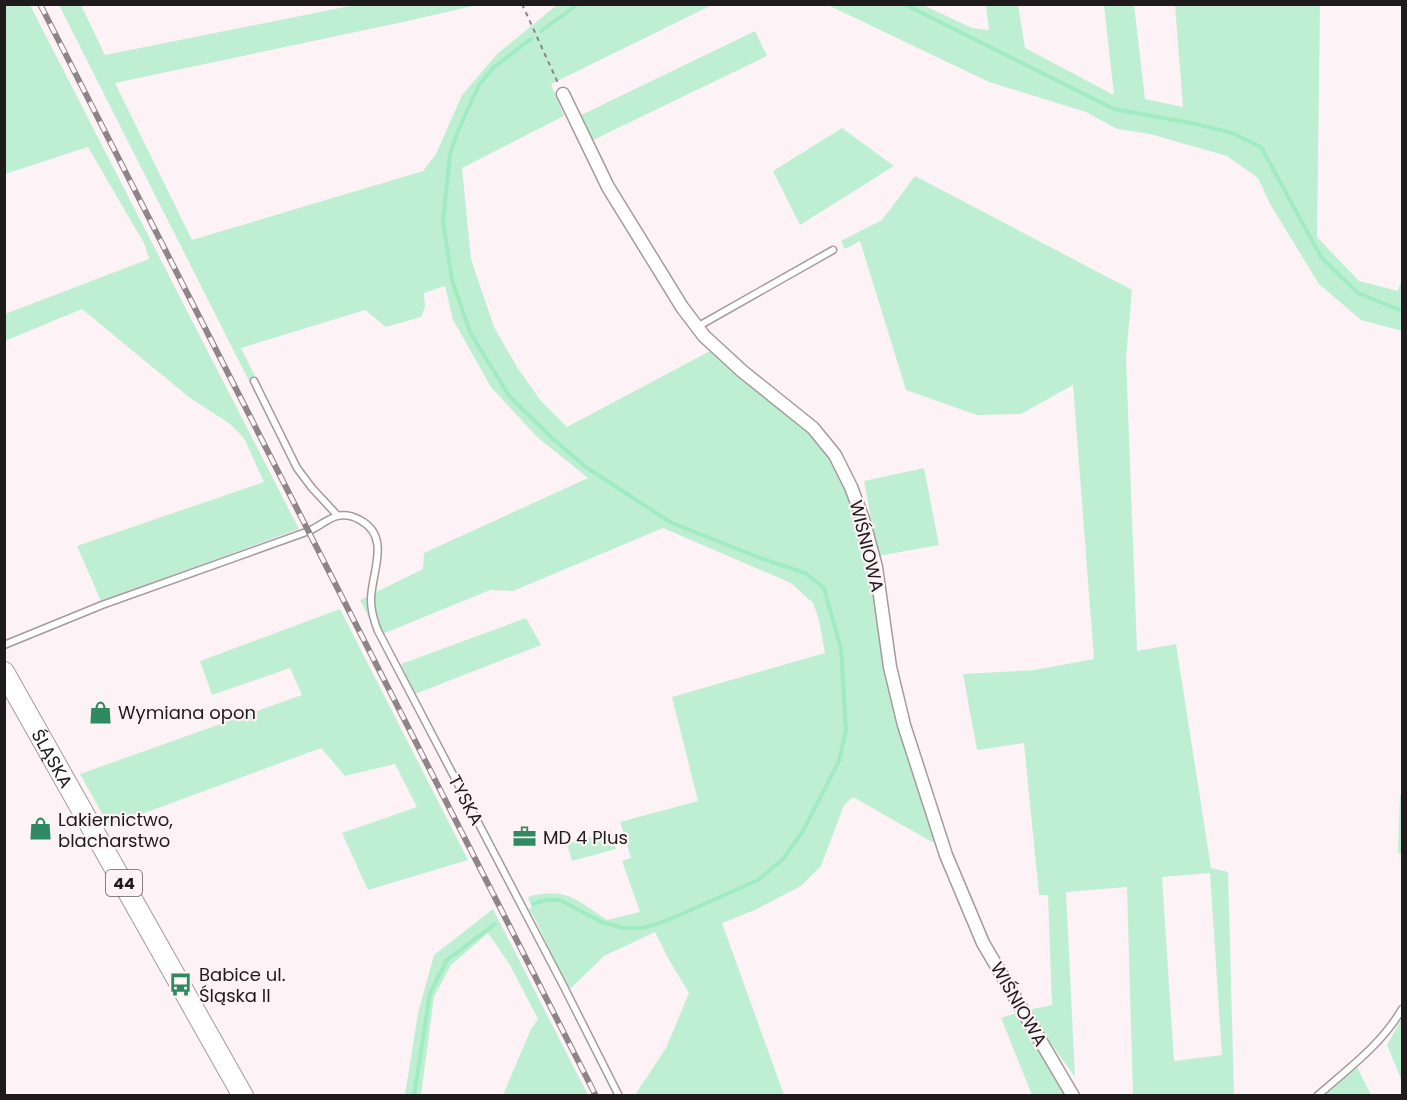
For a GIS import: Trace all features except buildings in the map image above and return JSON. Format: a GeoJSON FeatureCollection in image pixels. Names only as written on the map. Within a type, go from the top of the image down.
{"type":"FeatureCollection","features":[{"type":"Feature","properties":{"kind":"main road","name":"ŚLĄSKA"},"geometry":{"type":"LineString","coordinates":[[4,672],[243,1095]]}},
{"type":"Feature","properties":{"kind":"street","name":"WIŚNIOWA"},"geometry":{"type":"LineString","coordinates":[[563,94],[608,187],[682,307],[697,327],[742,371],[813,428],[835,455],[851,487],[863,519],[876,567],[890,668],[904,725],[946,855],[983,943],[1073,1095]]}},
{"type":"Feature","properties":{"kind":"lane"},"geometry":{"type":"LineString","coordinates":[[697,327],[833,250]]}},
{"type":"Feature","properties":{"kind":"lane"},"geometry":{"type":"LineString","coordinates":[[4,645],[102,605],[309,531],[338,516],[297,468],[254,381]]}},
{"type":"Feature","properties":{"kind":"lane","name":"TYSKA"},"geometry":{"type":"LineString","coordinates":[[338,516],[352,516],[370,526],[375,534],[378,553],[371,600],[372,615],[378,631],[619,1095]]}},
{"type":"Feature","properties":{"kind":"lane"},"geometry":{"type":"LineString","coordinates":[[1317,1095],[1372,1048],[1394,1023],[1402,1009]]}},
{"type":"Feature","properties":{"kind":"path"},"geometry":{"type":"LineString","coordinates":[[522,4],[563,94]]}},
{"type":"Feature","properties":{"kind":"green space"},"geometry":{"type":"Polygon","coordinates":[[[5,4],[30,5],[299,529],[101,601],[77,546],[264,482],[244,438],[230,424],[190,398],[82,309],[5,341],[5,314],[149,259],[145,245],[88,147],[5,174],[5,4]]]}},
{"type":"Feature","properties":{"kind":"green space"},"geometry":{"type":"Polygon","coordinates":[[[59,5],[81,5],[105,55],[355,5],[477,5],[115,83],[192,240],[423,171],[436,154],[462,95],[497,54],[557,5],[712,5],[551,84],[564,116],[462,168],[471,259],[494,327],[517,367],[541,401],[567,427],[712,350],[815,436],[846,484],[868,544],[892,707],[939,842],[932,842],[853,797],[844,805],[821,866],[801,886],[755,910],[722,923],[784,1095],[635,1095],[666,1048],[689,993],[655,932],[604,956],[569,990],[529,909],[532,907],[528,898],[554,893],[563,895],[580,902],[607,920],[640,912],[622,861],[631,858],[620,822],[698,801],[672,697],[825,653],[819,620],[813,603],[791,583],[663,528],[513,591],[490,590],[385,633],[377,634],[360,600],[423,569],[424,553],[588,478],[537,437],[491,387],[453,320],[445,286],[424,293],[425,307],[421,317],[386,327],[365,310],[241,348],[256,378],[249,381],[59,5]]]}},
{"type":"Feature","properties":{"kind":"green space"},"geometry":{"type":"Polygon","coordinates":[[[828,5],[923,5],[972,28],[989,30],[986,5],[1018,5],[1025,48],[1114,95],[1104,5],[1134,5],[1145,99],[1183,107],[1175,5],[1320,5],[1317,237],[1359,281],[1398,291],[1402,279],[1402,331],[1361,320],[1319,284],[1270,204],[1258,178],[1227,156],[1150,134],[1117,129],[1086,112],[989,82],[828,5]]]}},
{"type":"Feature","properties":{"kind":"green space"},"geometry":{"type":"Polygon","coordinates":[[[755,31],[767,56],[589,142],[577,117],[755,31]]]}},
{"type":"Feature","properties":{"kind":"green space"},"geometry":{"type":"Polygon","coordinates":[[[842,128],[894,166],[800,225],[773,171],[842,128]]]}},
{"type":"Feature","properties":{"kind":"green space"},"geometry":{"type":"Polygon","coordinates":[[[915,176],[1132,290],[1126,358],[1137,651],[1176,644],[1211,868],[1228,872],[1234,1095],[1133,1095],[1127,887],[1066,892],[1075,1077],[1027,1010],[1052,1005],[1048,895],[1039,895],[1024,743],[977,750],[963,674],[1035,670],[1094,659],[1073,385],[1021,414],[977,415],[906,390],[860,241],[845,249],[841,241],[882,220],[915,176]],[[1210,873],[1162,877],[1174,1061],[1222,1055],[1210,873]]]}},
{"type":"Feature","properties":{"kind":"green space"},"geometry":{"type":"Polygon","coordinates":[[[924,468],[939,545],[878,556],[864,481],[924,468]]]}},
{"type":"Feature","properties":{"kind":"green space"},"geometry":{"type":"Polygon","coordinates":[[[340,609],[468,860],[368,890],[342,833],[417,807],[395,764],[345,776],[321,748],[109,826],[80,774],[302,695],[290,668],[212,695],[200,661],[340,609]]]}},
{"type":"Feature","properties":{"kind":"green space"},"geometry":{"type":"Polygon","coordinates":[[[526,618],[541,645],[415,694],[401,664],[526,618]]]}},
{"type":"Feature","properties":{"kind":"green space"},"geometry":{"type":"Polygon","coordinates":[[[1400,795],[1402,796],[1402,854],[1398,853],[1400,795]]]}},
{"type":"Feature","properties":{"kind":"green space"},"geometry":{"type":"Polygon","coordinates":[[[611,831],[616,849],[572,861],[567,844],[611,831]]]}},
{"type":"Feature","properties":{"kind":"green space"},"geometry":{"type":"Polygon","coordinates":[[[493,909],[588,1095],[503,1095],[531,1029],[538,1019],[510,965],[488,933],[451,965],[434,997],[421,1095],[405,1095],[418,1013],[434,955],[493,909]]]}},
{"type":"Feature","properties":{"kind":"green space"},"geometry":{"type":"Polygon","coordinates":[[[1019,1012],[1070,1095],[1032,1095],[1001,1018],[1019,1012]]]}},
{"type":"Feature","properties":{"kind":"green space"},"geometry":{"type":"Polygon","coordinates":[[[1402,1018],[1402,1081],[1387,1045],[1402,1018]]]}},
{"type":"Feature","properties":{"kind":"green space"},"geometry":{"type":"Polygon","coordinates":[[[1357,1067],[1371,1095],[1324,1095],[1357,1067]]]}},
{"type":"Feature","properties":{"kind":"waterway"},"geometry":{"type":"LineString","coordinates":[[541,31],[578,4]]}},
{"type":"Feature","properties":{"kind":"waterway"},"geometry":{"type":"LineString","coordinates":[[904,4],[1114,109],[1232,133],[1261,147],[1321,257],[1358,293],[1402,311]]}},
{"type":"Feature","properties":{"kind":"waterway"},"geometry":{"type":"LineString","coordinates":[[531,39],[494,67],[479,85],[450,154],[443,222],[452,280],[470,332],[509,396],[587,468],[672,523],[805,573],[824,588],[841,649],[846,730],[839,761],[802,833],[782,860],[758,880],[675,917],[642,928],[623,928],[601,922],[560,900],[546,900],[533,904]]}},
{"type":"Feature","properties":{"kind":"waterway"},"geometry":{"type":"LineString","coordinates":[[414,1096],[430,993],[447,960],[495,924]]}},
{"type":"Feature","properties":{"kind":"railway"},"geometry":{"type":"LineString","coordinates":[[40,4],[596,1096]]}},
{"type":"Feature","properties":{"kind":"place","name":"Wymiana opon"},"geometry":{"type":"Point","coordinates":[100,712]}},
{"type":"Feature","properties":{"kind":"place","name":"Lakiernictwo, blacharstwo"},"geometry":{"type":"Point","coordinates":[40,829]}},
{"type":"Feature","properties":{"kind":"place","name":"MD 4 Plus"},"geometry":{"type":"Point","coordinates":[525,837]}},
{"type":"Feature","properties":{"kind":"place","name":"Babice ul. Śląska II"},"geometry":{"type":"Point","coordinates":[181,984]}}]}
